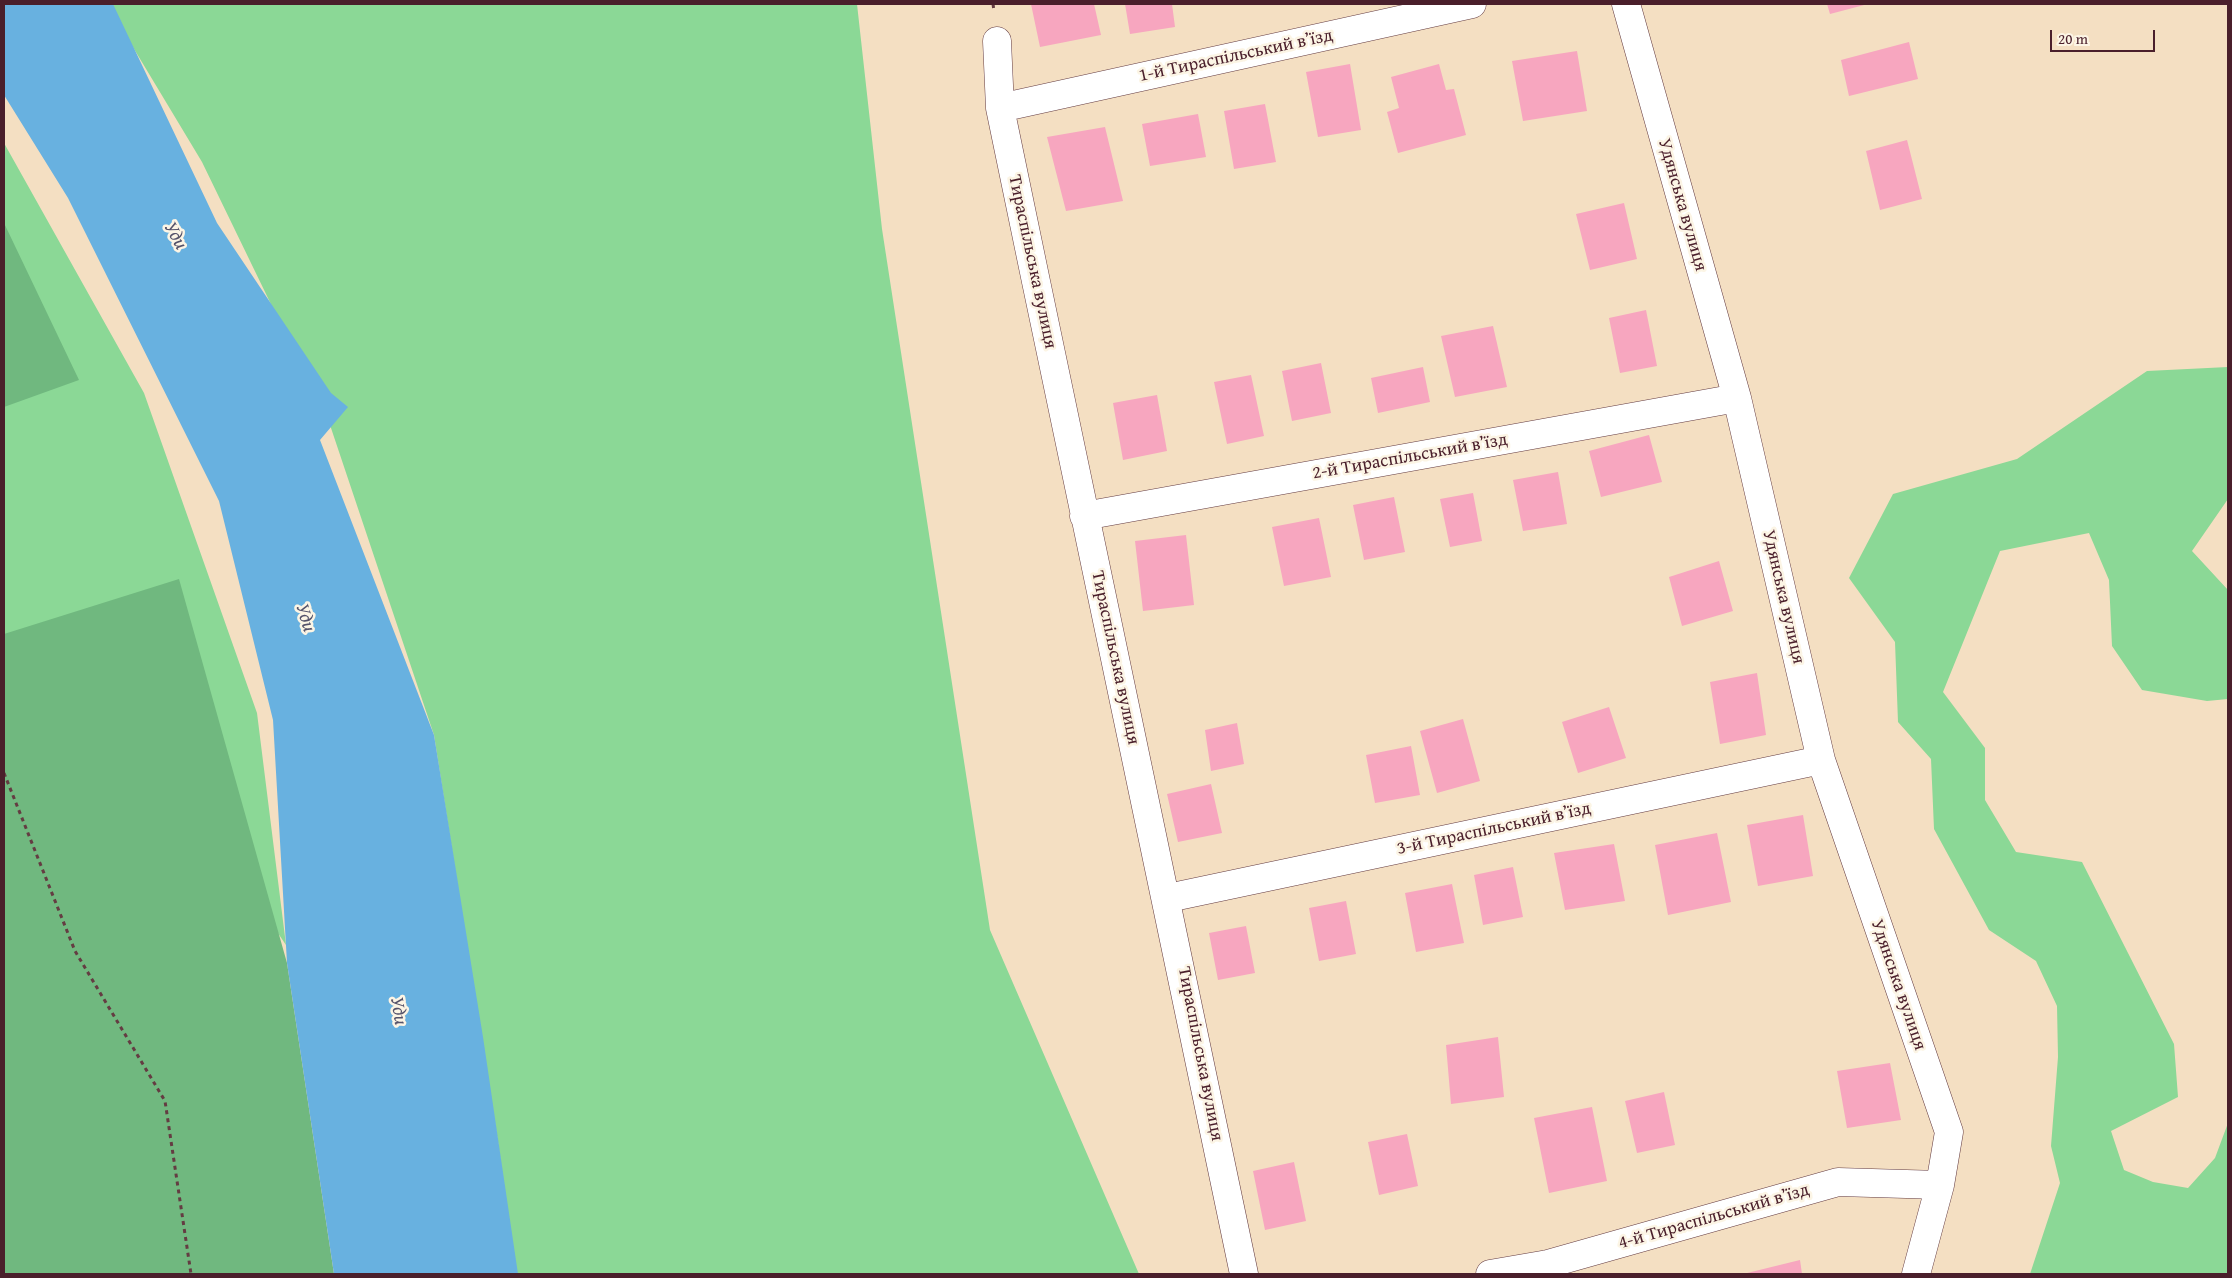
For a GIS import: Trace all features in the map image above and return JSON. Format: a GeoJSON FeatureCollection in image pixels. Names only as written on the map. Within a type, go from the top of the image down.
{"type":"FeatureCollection","features":[{"type":"Feature","properties":{"kind":"street","name":"1-й Тираспільський в’їзд"},"geometry":{"type":"LineString","coordinates":[[1000,108],[1472,4]]}},
{"type":"Feature","properties":{"kind":"street","name":"Удянська вулиця"},"geometry":{"type":"LineString","coordinates":[[1626,4],[1737,398],[1821,760],[1949,1132],[1940,1185]]}},
{"type":"Feature","properties":{"kind":"street","name":"Тираспільська вулиця"},"geometry":{"type":"LineString","coordinates":[[997,41],[1000,108],[1084,516],[1168,898],[1244,1274]]}},
{"type":"Feature","properties":{"kind":"street","name":"2-й Тираспільський в’їзд"},"geometry":{"type":"LineString","coordinates":[[1084,516],[1737,398]]}},
{"type":"Feature","properties":{"kind":"street","name":"3-й Тираспільський в’їзд"},"geometry":{"type":"LineString","coordinates":[[1168,898],[1821,760]]}},
{"type":"Feature","properties":{"kind":"street","name":"4-й Тираспільський в’їзд"},"geometry":{"type":"LineString","coordinates":[[1490,1274],[1548,1264],[1838,1182],[1940,1185]]}},
{"type":"Feature","properties":{"kind":"street"},"geometry":{"type":"LineString","coordinates":[[1916,1274],[1940,1185]]}},
{"type":"Feature","properties":{"kind":"path"},"geometry":{"type":"LineString","coordinates":[[4,773],[75,952],[165,1101],[192,1274]]}},
{"type":"Feature","properties":{"kind":"green space"},"geometry":{"type":"Polygon","coordinates":[[[107,4],[857,4],[882,229],[990,930],[1139,1274],[516,1274],[498,1142],[434,735],[331,428],[202,162],[107,4]]]}},
{"type":"Feature","properties":{"kind":"green space"},"geometry":{"type":"Polygon","coordinates":[[[4,143],[144,393],[257,713],[286,945],[72,629],[4,651],[4,143]]]}},
{"type":"Feature","properties":{"kind":"green space"},"geometry":{"type":"Polygon","coordinates":[[[4,223],[79,380],[4,407],[4,223]]]}},
{"type":"Feature","properties":{"kind":"green space"},"geometry":{"type":"Polygon","coordinates":[[[2228,367],[2228,499],[2192,551],[2228,590],[2228,699],[2207,701],[2142,690],[2112,646],[2109,580],[2089,533],[2000,551],[1943,692],[1985,748],[1985,800],[2016,852],[2082,862],[2174,1044],[2178,1097],[2111,1131],[2124,1170],[2153,1182],[2188,1188],[2215,1158],[2228,1123],[2228,1274],[2030,1274],[2060,1183],[2051,1146],[2058,1057],[2057,1006],[2036,961],[1989,930],[1934,829],[1931,759],[1898,722],[1895,642],[1849,578],[1893,494],[2017,459],[2147,371],[2228,367]]]}},
{"type":"Feature","properties":{"kind":"green space"},"geometry":{"type":"Polygon","coordinates":[[[179,579],[287,963],[334,1274],[4,1274],[4,634],[179,579]]]}},
{"type":"Feature","properties":{"kind":"water","name":"Уди"},"geometry":{"type":"Polygon","coordinates":[[[4,4],[113,4],[217,223],[331,393],[348,407],[320,440],[434,735],[483,1037],[518,1274],[334,1274],[287,963],[273,720],[219,501],[68,198],[4,95],[4,4]]]}},
{"type":"Feature","properties":{"kind":"building"},"geometry":{"type":"Polygon","coordinates":[[[1031,4],[1094,4],[1101,35],[1040,47],[1031,4]]]}},
{"type":"Feature","properties":{"kind":"building"},"geometry":{"type":"Polygon","coordinates":[[[1125,4],[1172,4],[1175,27],[1130,34],[1125,4]]]}},
{"type":"Feature","properties":{"kind":"building"},"geometry":{"type":"Polygon","coordinates":[[[1827,4],[1868,4],[1830,14],[1827,4]]]}},
{"type":"Feature","properties":{"kind":"building"},"geometry":{"type":"Polygon","coordinates":[[[1909,42],[1918,79],[1849,96],[1841,60],[1909,42]]]}},
{"type":"Feature","properties":{"kind":"building"},"geometry":{"type":"Polygon","coordinates":[[[1577,51],[1587,111],[1523,121],[1512,61],[1577,51]]]}},
{"type":"Feature","properties":{"kind":"building"},"geometry":{"type":"Polygon","coordinates":[[[1350,64],[1361,130],[1318,137],[1306,72],[1350,64]]]}},
{"type":"Feature","properties":{"kind":"building"},"geometry":{"type":"Polygon","coordinates":[[[1439,64],[1446,90],[1454,89],[1466,135],[1398,153],[1387,112],[1399,108],[1391,77],[1439,64]]]}},
{"type":"Feature","properties":{"kind":"building"},"geometry":{"type":"Polygon","coordinates":[[[1265,104],[1276,162],[1234,169],[1224,111],[1265,104]]]}},
{"type":"Feature","properties":{"kind":"building"},"geometry":{"type":"Polygon","coordinates":[[[1198,114],[1206,157],[1150,166],[1142,124],[1198,114]]]}},
{"type":"Feature","properties":{"kind":"building"},"geometry":{"type":"Polygon","coordinates":[[[1105,127],[1123,201],[1066,211],[1047,137],[1105,127]]]}},
{"type":"Feature","properties":{"kind":"building"},"geometry":{"type":"Polygon","coordinates":[[[1907,140],[1922,199],[1880,210],[1866,151],[1907,140]]]}},
{"type":"Feature","properties":{"kind":"building"},"geometry":{"type":"Polygon","coordinates":[[[1624,203],[1637,259],[1590,270],[1576,214],[1624,203]]]}},
{"type":"Feature","properties":{"kind":"building"},"geometry":{"type":"Polygon","coordinates":[[[1646,310],[1657,366],[1620,373],[1609,318],[1646,310]]]}},
{"type":"Feature","properties":{"kind":"building"},"geometry":{"type":"Polygon","coordinates":[[[1493,326],[1507,387],[1455,397],[1441,336],[1493,326]]]}},
{"type":"Feature","properties":{"kind":"building"},"geometry":{"type":"Polygon","coordinates":[[[1321,363],[1331,413],[1292,421],[1282,371],[1321,363]]]}},
{"type":"Feature","properties":{"kind":"building"},"geometry":{"type":"Polygon","coordinates":[[[1423,367],[1430,402],[1378,413],[1371,378],[1423,367]]]}},
{"type":"Feature","properties":{"kind":"building"},"geometry":{"type":"Polygon","coordinates":[[[1251,375],[1264,436],[1227,444],[1214,382],[1251,375]]]}},
{"type":"Feature","properties":{"kind":"building"},"geometry":{"type":"Polygon","coordinates":[[[1157,395],[1167,451],[1123,460],[1113,403],[1157,395]]]}},
{"type":"Feature","properties":{"kind":"building"},"geometry":{"type":"Polygon","coordinates":[[[1649,435],[1662,482],[1601,497],[1589,451],[1649,435]]]}},
{"type":"Feature","properties":{"kind":"building"},"geometry":{"type":"Polygon","coordinates":[[[1558,472],[1567,524],[1523,531],[1513,480],[1558,472]]]}},
{"type":"Feature","properties":{"kind":"building"},"geometry":{"type":"Polygon","coordinates":[[[1473,493],[1482,541],[1450,547],[1440,499],[1473,493]]]}},
{"type":"Feature","properties":{"kind":"building"},"geometry":{"type":"Polygon","coordinates":[[[1394,497],[1405,552],[1364,560],[1353,505],[1394,497]]]}},
{"type":"Feature","properties":{"kind":"building"},"geometry":{"type":"Polygon","coordinates":[[[1319,518],[1331,577],[1284,586],[1272,527],[1319,518]]]}},
{"type":"Feature","properties":{"kind":"building"},"geometry":{"type":"Polygon","coordinates":[[[1186,535],[1194,605],[1143,611],[1135,541],[1186,535]]]}},
{"type":"Feature","properties":{"kind":"building"},"geometry":{"type":"Polygon","coordinates":[[[1719,561],[1733,611],[1682,626],[1669,577],[1719,561]]]}},
{"type":"Feature","properties":{"kind":"building"},"geometry":{"type":"Polygon","coordinates":[[[1757,673],[1766,735],[1720,744],[1710,682],[1757,673]]]}},
{"type":"Feature","properties":{"kind":"building"},"geometry":{"type":"Polygon","coordinates":[[[1609,707],[1626,758],[1578,773],[1562,722],[1609,707]]]}},
{"type":"Feature","properties":{"kind":"building"},"geometry":{"type":"Polygon","coordinates":[[[1463,719],[1480,781],[1437,793],[1420,731],[1463,719]]]}},
{"type":"Feature","properties":{"kind":"building"},"geometry":{"type":"Polygon","coordinates":[[[1237,723],[1244,764],[1211,771],[1205,730],[1237,723]]]}},
{"type":"Feature","properties":{"kind":"building"},"geometry":{"type":"Polygon","coordinates":[[[1411,746],[1420,795],[1375,803],[1366,755],[1411,746]]]}},
{"type":"Feature","properties":{"kind":"building"},"geometry":{"type":"Polygon","coordinates":[[[1211,784],[1222,833],[1178,842],[1167,794],[1211,784]]]}},
{"type":"Feature","properties":{"kind":"building"},"geometry":{"type":"Polygon","coordinates":[[[1803,815],[1813,876],[1758,886],[1747,825],[1803,815]]]}},
{"type":"Feature","properties":{"kind":"building"},"geometry":{"type":"Polygon","coordinates":[[[1717,833],[1731,902],[1668,915],[1655,845],[1717,833]]]}},
{"type":"Feature","properties":{"kind":"building"},"geometry":{"type":"Polygon","coordinates":[[[1614,844],[1625,901],[1565,910],[1554,853],[1614,844]]]}},
{"type":"Feature","properties":{"kind":"building"},"geometry":{"type":"Polygon","coordinates":[[[1513,867],[1523,917],[1483,925],[1474,875],[1513,867]]]}},
{"type":"Feature","properties":{"kind":"building"},"geometry":{"type":"Polygon","coordinates":[[[1452,884],[1464,943],[1416,952],[1405,893],[1452,884]]]}},
{"type":"Feature","properties":{"kind":"building"},"geometry":{"type":"Polygon","coordinates":[[[1346,901],[1356,954],[1319,961],[1309,908],[1346,901]]]}},
{"type":"Feature","properties":{"kind":"building"},"geometry":{"type":"Polygon","coordinates":[[[1246,926],[1255,973],[1218,980],[1209,933],[1246,926]]]}},
{"type":"Feature","properties":{"kind":"building"},"geometry":{"type":"Polygon","coordinates":[[[1498,1037],[1504,1097],[1451,1104],[1446,1045],[1498,1037]]]}},
{"type":"Feature","properties":{"kind":"building"},"geometry":{"type":"Polygon","coordinates":[[[1890,1063],[1901,1120],[1847,1128],[1837,1071],[1890,1063]]]}},
{"type":"Feature","properties":{"kind":"building"},"geometry":{"type":"Polygon","coordinates":[[[1664,1092],[1675,1145],[1637,1153],[1625,1101],[1664,1092]]]}},
{"type":"Feature","properties":{"kind":"building"},"geometry":{"type":"Polygon","coordinates":[[[1592,1107],[1607,1181],[1549,1193],[1534,1118],[1592,1107]]]}},
{"type":"Feature","properties":{"kind":"building"},"geometry":{"type":"Polygon","coordinates":[[[1407,1134],[1418,1186],[1379,1195],[1368,1142],[1407,1134]]]}},
{"type":"Feature","properties":{"kind":"building"},"geometry":{"type":"Polygon","coordinates":[[[1294,1162],[1306,1221],[1265,1230],[1253,1171],[1294,1162]]]}},
{"type":"Feature","properties":{"kind":"building"},"geometry":{"type":"Polygon","coordinates":[[[1800,1260],[1802,1274],[1743,1274],[1800,1260]]]}}]}
